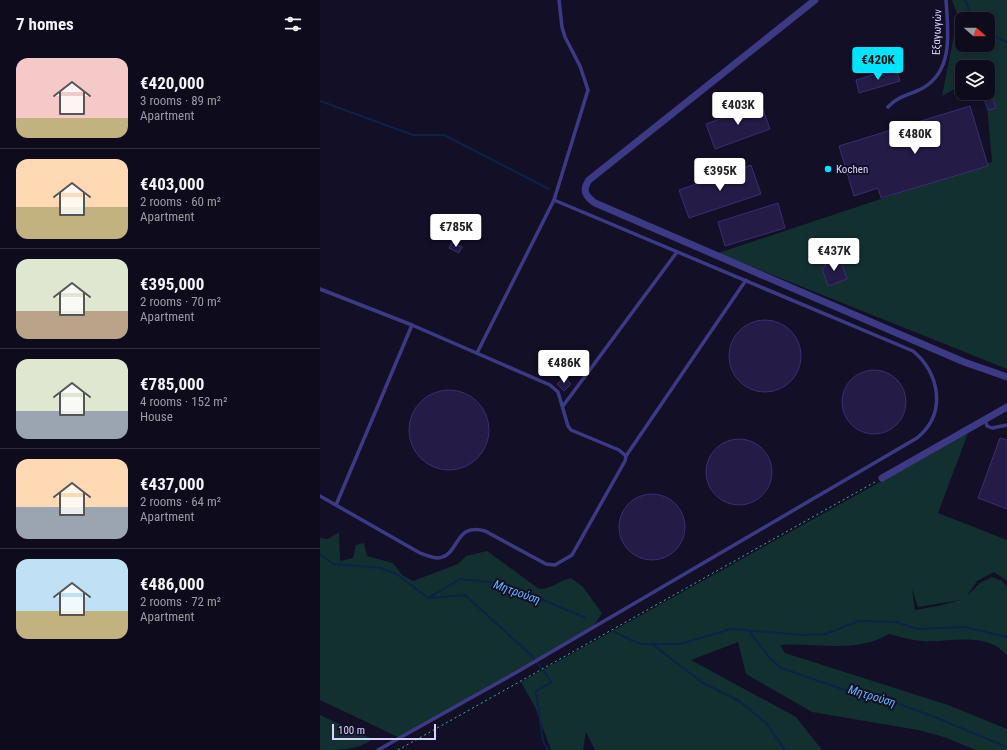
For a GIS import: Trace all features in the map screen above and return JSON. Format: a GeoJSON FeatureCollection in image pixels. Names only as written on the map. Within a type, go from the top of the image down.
{"type":"FeatureCollection","features":[{"type":"Feature","properties":{"kind":"street"},"geometry":{"type":"LineString","coordinates":[[815,0],[589,180],[584,192],[587,197],[595,203],[964,362],[1007,377]]}},
{"type":"Feature","properties":{"kind":"street"},"geometry":{"type":"LineString","coordinates":[[882,478],[1007,407]]}},
{"type":"Feature","properties":{"kind":"lane"},"geometry":{"type":"LineString","coordinates":[[477,353],[554,200],[588,90],[580,66],[565,37],[562,27],[559,0]]}},
{"type":"Feature","properties":{"kind":"lane","name":"Εξαγωγών"},"geometry":{"type":"LineString","coordinates":[[888,107],[895,99],[923,87],[935,78],[944,64],[948,48],[946,0]]}},
{"type":"Feature","properties":{"kind":"lane"},"geometry":{"type":"LineString","coordinates":[[378,750],[517,672],[917,438],[928,428],[935,411],[937,390],[934,378],[922,359],[912,351],[554,200]]}},
{"type":"Feature","properties":{"kind":"lane"},"geometry":{"type":"LineString","coordinates":[[563,406],[677,252]]}},
{"type":"Feature","properties":{"kind":"lane"},"geometry":{"type":"LineString","coordinates":[[320,496],[429,557],[438,558],[446,554],[467,530],[475,528],[485,531],[546,564],[555,565],[572,555],[625,461],[626,456],[746,280]]}},
{"type":"Feature","properties":{"kind":"lane"},"geometry":{"type":"LineString","coordinates":[[320,289],[412,325],[555,388],[563,406],[568,426],[571,430],[619,450],[626,456]]}},
{"type":"Feature","properties":{"kind":"lane"},"geometry":{"type":"LineString","coordinates":[[336,505],[412,325]]}},
{"type":"Feature","properties":{"kind":"lane"},"geometry":{"type":"LineString","coordinates":[[985,420],[987,426],[992,428],[1007,425]]}},
{"type":"Feature","properties":{"kind":"path"},"geometry":{"type":"LineString","coordinates":[[398,750],[882,478]]}},
{"type":"Feature","properties":{"kind":"green space"},"geometry":{"type":"Polygon","coordinates":[[[952,0],[1007,0],[1007,369],[718,253],[992,162],[987,100],[995,100],[995,60],[955,60],[955,89],[942,96],[955,31],[955,52],[995,52],[995,12],[956,12],[952,0]]]}},
{"type":"Feature","properties":{"kind":"green space"},"geometry":{"type":"Polygon","coordinates":[[[968,433],[938,513],[1007,540],[1007,581],[994,572],[977,581],[967,596],[980,583],[992,577],[1002,581],[1007,587],[1007,656],[999,648],[979,640],[922,641],[889,634],[863,644],[835,646],[793,644],[780,645],[785,653],[948,705],[1007,729],[1007,750],[976,750],[944,737],[918,730],[812,712],[746,674],[738,642],[691,660],[796,717],[822,750],[595,750],[586,732],[583,750],[551,750],[535,707],[521,682],[968,433]],[[912,589],[915,610],[960,600],[918,607],[912,589]]]}},
{"type":"Feature","properties":{"kind":"green space"},"geometry":{"type":"Polygon","coordinates":[[[339,532],[340,561],[353,558],[356,545],[364,543],[367,556],[393,563],[402,575],[413,581],[458,564],[466,556],[487,551],[539,589],[547,588],[571,578],[583,587],[602,613],[591,630],[400,738],[320,700],[320,538],[328,539],[339,532]]]}},
{"type":"Feature","properties":{"kind":"green space"},"geometry":{"type":"Polygon","coordinates":[[[320,715],[372,739],[367,743],[355,747],[320,750],[320,715]]]}},
{"type":"Feature","properties":{"kind":"building"},"geometry":{"type":"Polygon","coordinates":[[[896,68],[900,81],[859,93],[856,80],[896,68]]]}},
{"type":"Feature","properties":{"kind":"building"},"geometry":{"type":"Polygon","coordinates":[[[984,100],[993,100],[996,108],[988,110],[984,100]]]}},
{"type":"Feature","properties":{"kind":"building"},"geometry":{"type":"Polygon","coordinates":[[[761,104],[770,129],[715,149],[706,124],[761,104]]]}},
{"type":"Feature","properties":{"kind":"building"},"geometry":{"type":"Polygon","coordinates":[[[970,106],[988,166],[881,198],[878,188],[854,196],[839,146],[970,106]]]}},
{"type":"Feature","properties":{"kind":"building"},"geometry":{"type":"Polygon","coordinates":[[[751,165],[761,194],[689,218],[679,190],[751,165]]]}},
{"type":"Feature","properties":{"kind":"building"},"geometry":{"type":"Polygon","coordinates":[[[778,203],[785,228],[725,246],[718,222],[778,203]]]}},
{"type":"Feature","properties":{"kind":"building"},"geometry":{"type":"Polygon","coordinates":[[[452,242],[462,247],[459,253],[449,248],[452,242]]]}},
{"type":"Feature","properties":{"kind":"building"},"geometry":{"type":"Polygon","coordinates":[[[837,259],[838,262],[841,261],[847,279],[828,286],[822,268],[826,266],[825,263],[837,259]]]}},
{"type":"Feature","properties":{"kind":"building"},"geometry":{"type":"Polygon","coordinates":[[[765,320],[785,326],[795,336],[801,356],[795,376],[785,386],[765,392],[745,386],[735,376],[729,356],[735,336],[745,326],[765,320]]]}},
{"type":"Feature","properties":{"kind":"building"},"geometry":{"type":"Polygon","coordinates":[[[868,370],[880,370],[897,379],[904,390],[906,402],[904,414],[897,425],[880,434],[868,434],[856,429],[847,420],[842,408],[842,396],[847,384],[856,375],[868,370]]]}},
{"type":"Feature","properties":{"kind":"building"},"geometry":{"type":"Polygon","coordinates":[[[565,377],[571,384],[564,391],[557,384],[565,377]]]}},
{"type":"Feature","properties":{"kind":"building"},"geometry":{"type":"Polygon","coordinates":[[[449,390],[464,393],[477,402],[486,415],[489,430],[486,445],[477,458],[464,467],[449,470],[434,467],[421,458],[412,445],[409,430],[412,415],[421,402],[434,393],[449,390]]]}},
{"type":"Feature","properties":{"kind":"building"},"geometry":{"type":"Polygon","coordinates":[[[1000,438],[1007,440],[1007,509],[978,498],[1000,438]]]}},
{"type":"Feature","properties":{"kind":"building"},"geometry":{"type":"Polygon","coordinates":[[[739,439],[752,442],[762,449],[769,459],[772,472],[769,485],[762,495],[752,502],[739,505],[726,502],[716,495],[709,485],[706,472],[709,459],[716,449],[726,442],[739,439]]]}},
{"type":"Feature","properties":{"kind":"building"},"geometry":{"type":"Polygon","coordinates":[[[646,494],[658,494],[670,499],[680,509],[685,521],[683,540],[670,555],[658,560],[646,560],[634,555],[624,545],[619,533],[619,521],[624,509],[634,499],[646,494]]]}},
{"type":"Feature","properties":{"kind":"waterway"},"geometry":{"type":"LineString","coordinates":[[965,0],[970,12]]}},
{"type":"Feature","properties":{"kind":"waterway"},"geometry":{"type":"LineString","coordinates":[[995,36],[1007,42]]}},
{"type":"Feature","properties":{"kind":"waterway"},"geometry":{"type":"LineString","coordinates":[[320,101],[413,135],[444,135],[549,189]]}},
{"type":"Feature","properties":{"kind":"waterway","name":"Μητρούση"},"geometry":{"type":"LineString","coordinates":[[320,554],[333,564],[381,568],[398,575],[428,598],[460,579],[491,582],[532,595],[586,618]]}},
{"type":"Feature","properties":{"kind":"waterway"},"geometry":{"type":"LineString","coordinates":[[430,598],[465,595],[532,656],[552,682],[536,691],[543,741],[548,750]]}},
{"type":"Feature","properties":{"kind":"waterway","name":"Μητρούση"},"geometry":{"type":"LineString","coordinates":[[614,632],[640,644],[680,644],[731,629],[802,635],[825,634],[859,621],[896,622],[916,629],[964,627],[1007,637]]}},
{"type":"Feature","properties":{"kind":"waterway","name":"Μητρούση"},"geometry":{"type":"LineString","coordinates":[[749,631],[769,657],[781,668],[842,689],[896,703],[1007,747]]}},
{"type":"Feature","properties":{"kind":"waterway","name":"Μητρούση"},"geometry":{"type":"LineString","coordinates":[[652,644],[703,683],[739,701],[766,723],[785,750]]}},
{"type":"Feature","properties":{"kind":"place","name":"Kochen"},"geometry":{"type":"Point","coordinates":[828,169]}}]}
